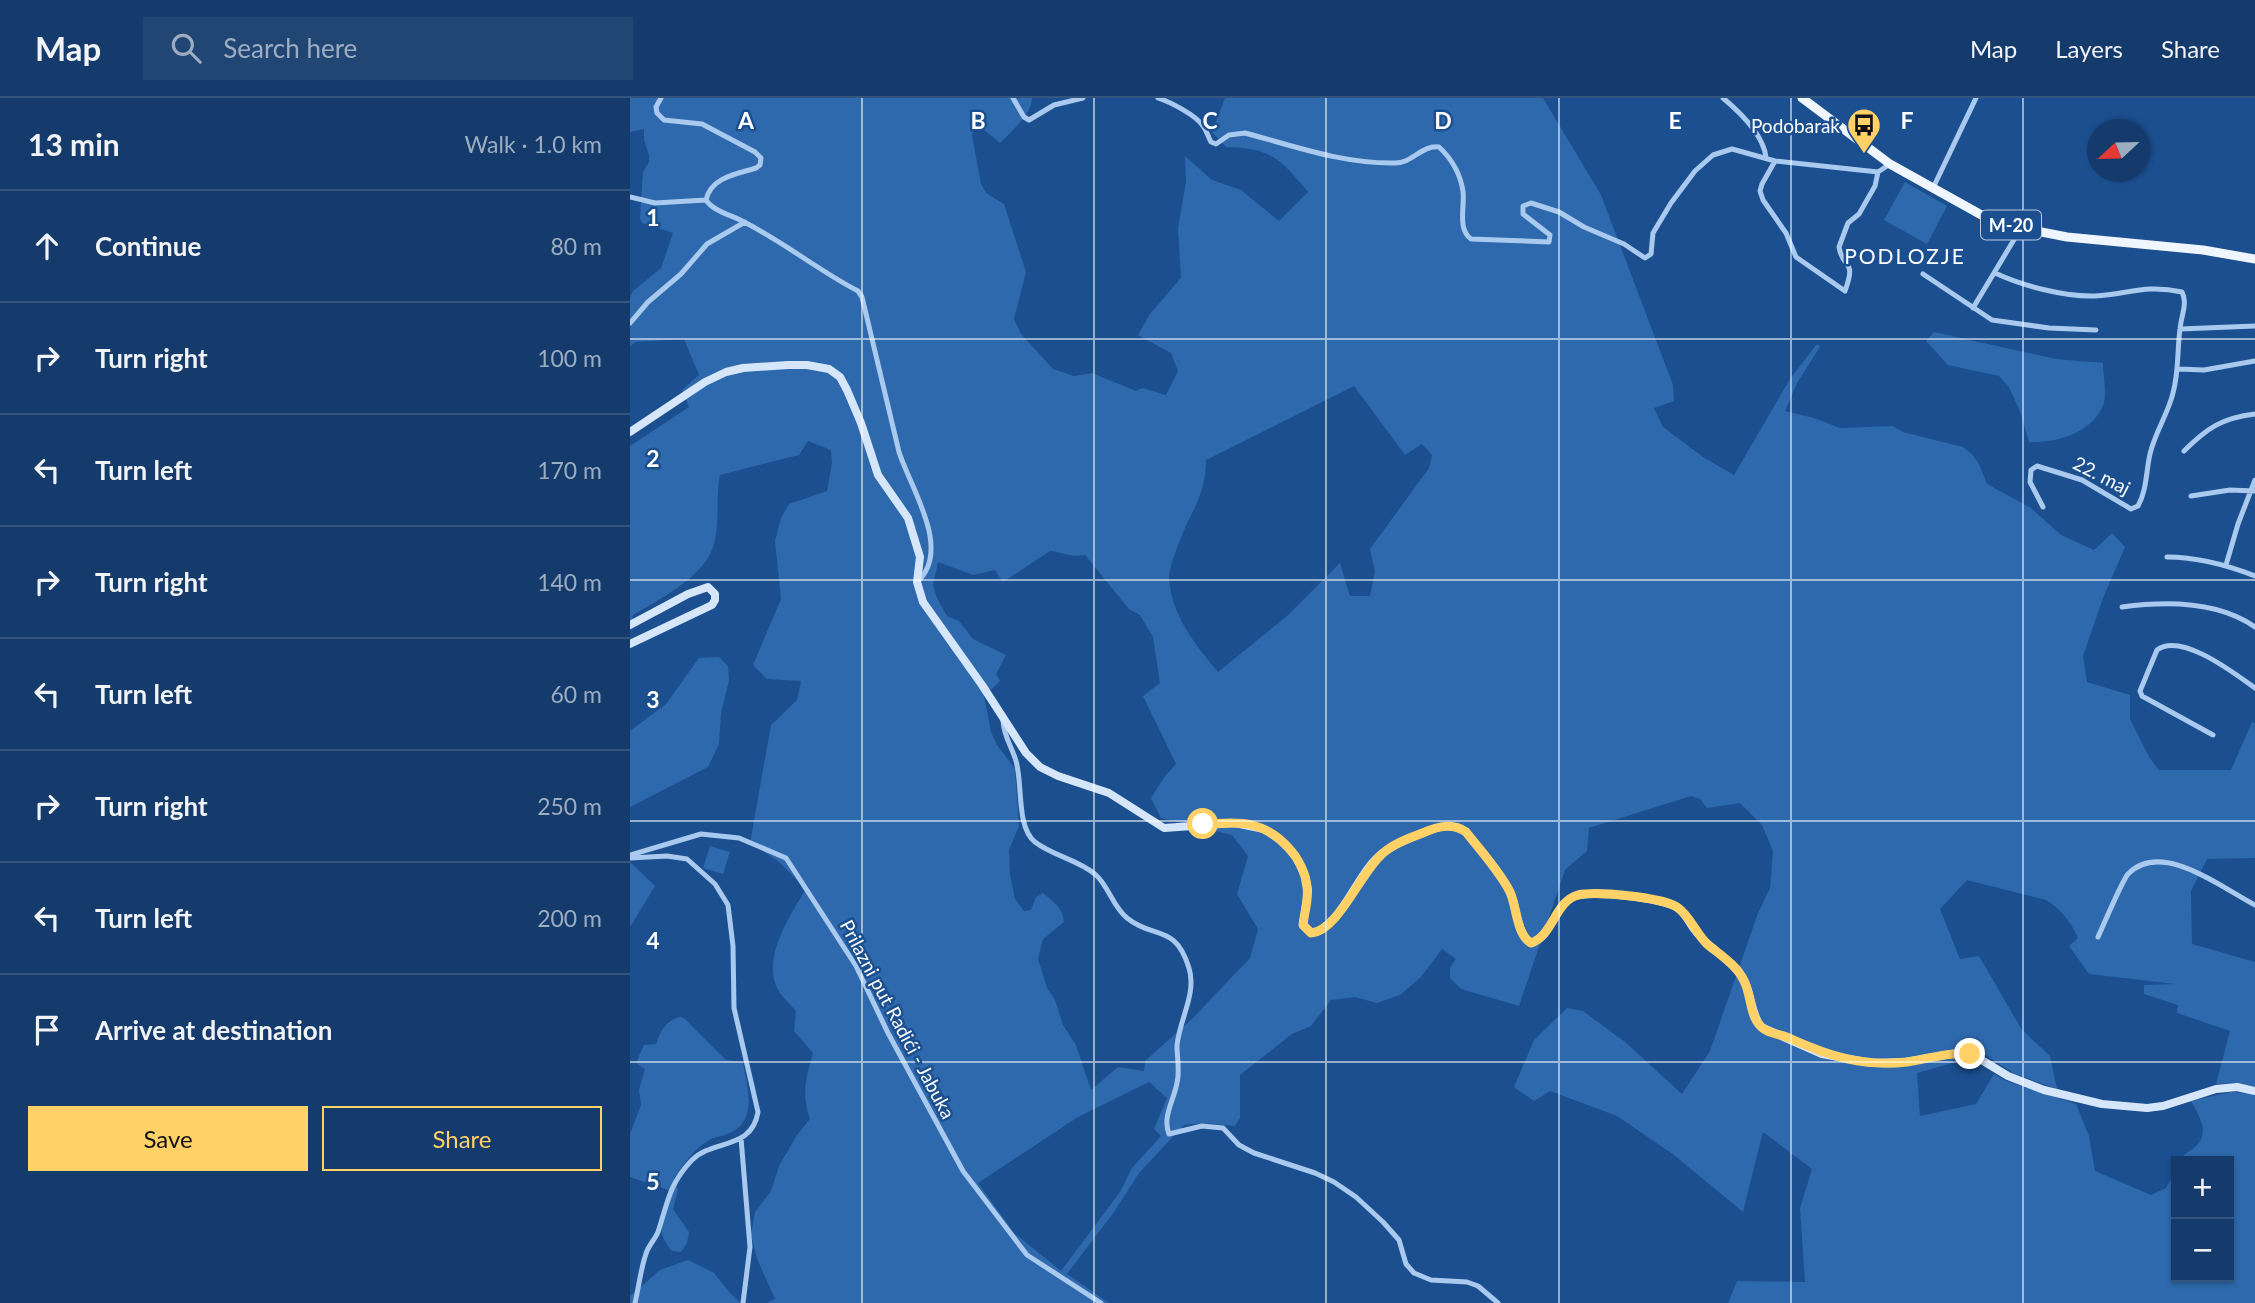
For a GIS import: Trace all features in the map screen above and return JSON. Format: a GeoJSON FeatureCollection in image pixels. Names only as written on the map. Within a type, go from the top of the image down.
{"type":"FeatureCollection","features":[{"type":"Feature","properties":{"kind":"main road","name":"M-20"},"geometry":{"type":"LineString","coordinates":[[1802,98],[1890,164],[1985,217],[2021,229],[2067,237],[2203,250],[2255,259]]}},
{"type":"Feature","properties":{"kind":"main road"},"geometry":{"type":"LineString","coordinates":[[630,432],[705,382],[726,372],[789,365],[830,369],[840,377],[847,390],[878,475],[908,518],[920,557],[917,582],[927,609],[1026,753],[1040,767],[1109,793],[1160,826],[1170,828],[1236,823],[1264,829],[1295,855],[1305,876],[1308,890],[1303,925],[1311,933],[1320,931],[1331,921],[1363,874],[1382,853],[1392,846],[1439,827],[1450,826],[1466,832],[1503,880],[1511,893],[1522,934],[1527,941],[1531,943],[1539,940],[1567,901],[1576,895],[1661,900],[1682,912],[1702,939],[1738,970],[1744,980],[1755,1019],[1761,1027],[1822,1054],[1872,1063],[1905,1062],[1957,1053],[1970,1054],[2008,1076],[2045,1090],[2102,1104],[2138,1108],[2163,1106],[2229,1087],[2255,1091]]}},
{"type":"Feature","properties":{"kind":"main road"},"geometry":{"type":"LineString","coordinates":[[630,625],[688,594],[708,587],[715,594],[712,605],[630,644]]}},
{"type":"Feature","properties":{"kind":"street"},"geometry":{"type":"LineString","coordinates":[[661,98],[656,107],[657,113],[664,120],[711,127],[761,158],[760,165],[756,168],[718,181],[708,193],[706,200],[710,206],[745,222],[862,297],[899,452],[927,522],[931,558],[927,574],[917,582]]}},
{"type":"Feature","properties":{"kind":"street"},"geometry":{"type":"LineString","coordinates":[[1013,98],[1024,117],[1029,120],[1054,105],[1083,98]]}},
{"type":"Feature","properties":{"kind":"street"},"geometry":{"type":"LineString","coordinates":[[1158,98],[1174,104],[1196,120],[1203,126],[1211,142],[1216,144],[1229,135],[1245,133],[1339,159],[1379,163],[1408,161],[1426,148],[1439,147],[1458,174],[1463,192],[1464,231],[1471,239],[1549,242],[1550,235],[1528,221],[1523,214],[1524,206],[1531,203],[1559,212],[1646,258],[1651,254],[1653,233],[1686,182],[1713,155],[1732,149],[1775,160],[1878,172],[1890,164]]}},
{"type":"Feature","properties":{"kind":"street"},"geometry":{"type":"LineString","coordinates":[[1723,98],[1760,137],[1765,145],[1766,157]]}},
{"type":"Feature","properties":{"kind":"street"},"geometry":{"type":"LineString","coordinates":[[1933,188],[1976,98]]}},
{"type":"Feature","properties":{"kind":"street"},"geometry":{"type":"LineString","coordinates":[[1775,160],[1762,184],[1760,191],[1763,200],[1786,233],[1796,257],[1844,290],[1850,275],[1850,265],[1839,247],[1848,223],[1859,214],[1875,186],[1878,172]]}},
{"type":"Feature","properties":{"kind":"street"},"geometry":{"type":"LineString","coordinates":[[630,197],[655,203],[706,200]]}},
{"type":"Feature","properties":{"kind":"street"},"geometry":{"type":"LineString","coordinates":[[630,323],[648,302],[681,274],[707,244],[745,222]]}},
{"type":"Feature","properties":{"kind":"street"},"geometry":{"type":"LineString","coordinates":[[1973,308],[2021,229]]}},
{"type":"Feature","properties":{"kind":"street","name":"22. maj"},"geometry":{"type":"LineString","coordinates":[[1995,273],[2036,287],[2093,296],[2148,288],[2182,292],[2185,303],[2180,329],[2179,369],[2171,401],[2158,428],[2150,454],[2144,490],[2138,506],[2131,509],[2082,480],[2037,466],[2031,470],[2030,482],[2043,507]]}},
{"type":"Feature","properties":{"kind":"street"},"geometry":{"type":"LineString","coordinates":[[1923,274],[1992,320],[2095,330]]}},
{"type":"Feature","properties":{"kind":"street"},"geometry":{"type":"LineString","coordinates":[[2180,329],[2255,326]]}},
{"type":"Feature","properties":{"kind":"street"},"geometry":{"type":"LineString","coordinates":[[2179,369],[2204,370],[2255,361]]}},
{"type":"Feature","properties":{"kind":"street"},"geometry":{"type":"LineString","coordinates":[[2184,451],[2203,431],[2214,425],[2236,416],[2255,414]]}},
{"type":"Feature","properties":{"kind":"street"},"geometry":{"type":"LineString","coordinates":[[2226,565],[2255,480]]}},
{"type":"Feature","properties":{"kind":"street"},"geometry":{"type":"LineString","coordinates":[[2191,496],[2215,491],[2253,491]]}},
{"type":"Feature","properties":{"kind":"street"},"geometry":{"type":"LineString","coordinates":[[2167,557],[2183,557],[2226,565],[2255,576]]}},
{"type":"Feature","properties":{"kind":"street"},"geometry":{"type":"LineString","coordinates":[[2122,607],[2155,603],[2186,605],[2222,611],[2255,627]]}},
{"type":"Feature","properties":{"kind":"street"},"geometry":{"type":"LineString","coordinates":[[2213,735],[2142,696],[2140,691],[2157,650],[2171,644],[2192,650],[2224,666],[2255,688]]}},
{"type":"Feature","properties":{"kind":"street"},"geometry":{"type":"LineString","coordinates":[[1003,718],[1006,741],[1017,763],[1023,820],[1027,833],[1035,842],[1096,875],[1126,918],[1140,927],[1164,932],[1173,939],[1189,967],[1192,981],[1177,1044],[1177,1083],[1168,1114],[1169,1134],[1202,1126],[1223,1128],[1239,1145],[1254,1153],[1335,1182],[1356,1197],[1399,1240],[1406,1264],[1414,1273],[1431,1280],[1467,1282],[1478,1286],[1498,1303]]}},
{"type":"Feature","properties":{"kind":"street","name":"Prilazni put Radići - Jabuka"},"geometry":{"type":"LineString","coordinates":[[630,856],[701,834],[739,838],[786,858],[856,966],[888,1033],[962,1171],[1027,1255],[1101,1303]]}},
{"type":"Feature","properties":{"kind":"street"},"geometry":{"type":"LineString","coordinates":[[630,856],[688,859],[715,884],[728,905],[733,946],[734,1008],[758,1112],[753,1126],[741,1138],[713,1148],[694,1159],[672,1188],[657,1233],[647,1251],[635,1303]]}},
{"type":"Feature","properties":{"kind":"street"},"geometry":{"type":"LineString","coordinates":[[2098,937],[2127,875],[2145,863],[2169,864],[2192,870],[2210,877],[2255,905]]}},
{"type":"Feature","properties":{"kind":"street"},"geometry":{"type":"LineString","coordinates":[[741,1138],[750,1247],[743,1303]]}},
{"type":"Feature","properties":{"kind":"shaded area"},"geometry":{"type":"Polygon","coordinates":[[[630,98],[1032,98],[1025,116],[1000,143],[976,123],[972,135],[981,184],[986,193],[1004,204],[1026,272],[1014,319],[1021,334],[1053,369],[1074,376],[1092,373],[1136,391],[1142,388],[1166,395],[1178,371],[1171,353],[1138,335],[1150,314],[1181,278],[1178,228],[1186,182],[1185,156],[1212,180],[1241,190],[1279,221],[1308,192],[1290,171],[1274,158],[1254,150],[1226,147],[1212,132],[1225,98],[1543,98],[1601,195],[1673,385],[1674,401],[1654,408],[1663,427],[1703,457],[1734,475],[1790,379],[1817,344],[1820,347],[1797,383],[1785,411],[1840,428],[1893,426],[1903,432],[1963,447],[1979,464],[1987,484],[2031,508],[2061,535],[2094,550],[2112,533],[2125,547],[2103,598],[2083,656],[2087,682],[2130,695],[2130,719],[2149,757],[2159,770],[2231,770],[2252,722],[2255,723],[2255,858],[2207,859],[2191,891],[2192,944],[2255,962],[2255,1303],[1728,1303],[1737,1281],[1805,1282],[1800,1208],[1812,1169],[1763,1132],[1743,1212],[1674,1155],[1617,1116],[1550,1091],[1534,1101],[1514,1087],[1534,1040],[1567,1008],[1583,1011],[1625,1042],[1682,1094],[1710,1051],[1758,913],[1770,888],[1773,851],[1762,825],[1740,803],[1707,808],[1700,799],[1691,796],[1589,828],[1587,851],[1565,870],[1519,1006],[1461,989],[1450,978],[1450,967],[1456,959],[1442,949],[1421,977],[1400,995],[1377,1003],[1355,997],[1331,1000],[1311,1026],[1292,1034],[1240,1075],[1240,1118],[1235,1126],[1204,1123],[1184,1125],[1139,1173],[1114,1212],[1067,1274],[1109,1303],[767,1303],[775,1299],[757,1259],[751,1234],[755,1212],[771,1191],[779,1166],[810,1119],[805,1094],[813,1053],[794,1031],[796,1011],[778,990],[773,965],[780,938],[806,889],[778,861],[750,843],[771,725],[797,700],[801,681],[767,679],[753,665],[781,599],[775,541],[781,518],[789,504],[827,491],[832,463],[831,450],[808,441],[799,455],[720,475],[712,550],[688,579],[633,615],[630,631],[630,446],[689,407],[682,390],[699,375],[684,339],[636,342],[630,346],[630,298],[633,291],[661,268],[673,233],[642,223],[640,218],[643,172],[649,162],[644,129],[630,132],[630,98]],[[1354,386],[1206,460],[1201,492],[1177,549],[1169,577],[1179,616],[1193,640],[1218,672],[1287,616],[1340,563],[1350,596],[1370,596],[1375,571],[1370,549],[1429,468],[1432,455],[1422,444],[1405,455],[1354,386]],[[1050,551],[1003,582],[995,570],[973,575],[938,562],[933,585],[947,616],[959,621],[973,639],[1006,655],[996,674],[1000,681],[984,696],[991,732],[1015,769],[1019,826],[1009,850],[1010,875],[1015,899],[1024,911],[1031,910],[1036,897],[1043,893],[1062,913],[1064,922],[1043,939],[1038,959],[1063,1025],[1076,1045],[1091,1090],[1118,1067],[1144,1071],[1145,1061],[1192,1019],[1250,958],[1258,929],[1237,894],[1248,856],[1232,835],[1161,818],[1151,798],[1176,764],[1143,696],[1160,683],[1153,637],[1140,615],[1129,609],[1085,555],[1050,551]],[[1967,880],[1940,909],[1960,959],[1979,956],[2022,1030],[2050,1056],[2057,1089],[2013,1073],[1978,1050],[1967,1059],[1917,1073],[1920,1116],[1976,1104],[1994,1074],[2006,1081],[2076,1104],[2089,1136],[2095,1171],[2151,1195],[2166,1188],[2171,1179],[2171,1282],[2234,1282],[2234,1156],[2184,1156],[2197,1145],[2203,1134],[2202,1123],[2191,1101],[2231,1092],[2246,1093],[2250,1086],[2216,1084],[2230,1031],[2177,1013],[2178,1005],[2144,994],[2144,985],[2175,984],[2089,974],[2069,946],[2078,938],[2072,926],[2061,912],[2046,900],[1967,880]],[[1149,1082],[1078,1117],[978,1183],[1014,1233],[1061,1271],[1120,1192],[1132,1168],[1161,1136],[1154,1129],[1167,1098],[1149,1082]]]}},
{"type":"Feature","properties":{"kind":"shaded area"},"geometry":{"type":"Polygon","coordinates":[[[1905,182],[1947,206],[1927,244],[1884,220],[1905,182]]]}},
{"type":"Feature","properties":{"kind":"shaded area"},"geometry":{"type":"Polygon","coordinates":[[[1934,332],[2056,359],[2103,363],[2104,404],[2089,424],[2071,435],[2050,441],[2029,442],[2020,411],[2009,387],[1999,376],[1948,365],[1926,341],[1934,332]]]}},
{"type":"Feature","properties":{"kind":"shaded area"},"geometry":{"type":"Polygon","coordinates":[[[719,657],[728,666],[729,681],[721,713],[719,744],[708,767],[630,807],[630,731],[666,704],[699,658],[719,657]]]}},
{"type":"Feature","properties":{"kind":"shaded area"},"geometry":{"type":"Polygon","coordinates":[[[710,846],[730,852],[723,874],[703,868],[710,846]]]}},
{"type":"Feature","properties":{"kind":"shaded area"},"geometry":{"type":"Polygon","coordinates":[[[630,862],[655,886],[630,927],[630,862]]]}},
{"type":"Feature","properties":{"kind":"shaded area"},"geometry":{"type":"Polygon","coordinates":[[[679,1017],[684,1018],[726,1060],[743,1062],[749,1101],[745,1119],[740,1126],[700,1147],[674,1178],[678,1190],[673,1209],[689,1232],[687,1243],[681,1252],[672,1251],[661,1229],[671,1191],[630,1177],[630,1134],[641,1105],[639,1090],[645,1069],[636,1063],[644,1045],[656,1044],[664,1027],[679,1017]]]}},
{"type":"Feature","properties":{"kind":"shaded area"},"geometry":{"type":"Polygon","coordinates":[[[688,1260],[714,1273],[741,1303],[630,1303],[630,1296],[660,1270],[688,1260]]]}},
{"type":"Feature","properties":{"kind":"place","name":"Podobarak"},"geometry":{"type":"Point","coordinates":[1864,155]}},
{"type":"Feature","properties":{"kind":"district","name":"PODLOZJE"},"geometry":{"type":"Point","coordinates":[1905,255]}},
{"type":"Feature","properties":{"kind":"route"},"geometry":{"type":"LineString","coordinates":[[1203,824],[1236,823],[1264,829],[1295,855],[1301,865],[1308,890],[1303,925],[1311,933],[1320,931],[1331,921],[1371,863],[1382,853],[1392,846],[1439,827],[1450,826],[1466,832],[1503,880],[1511,893],[1522,934],[1531,943],[1539,940],[1567,901],[1576,895],[1661,900],[1677,907],[1702,939],[1738,970],[1748,990],[1755,1019],[1767,1031],[1786,1036],[1822,1054],[1872,1063],[1905,1062],[1957,1053],[1970,1054]]}}]}
